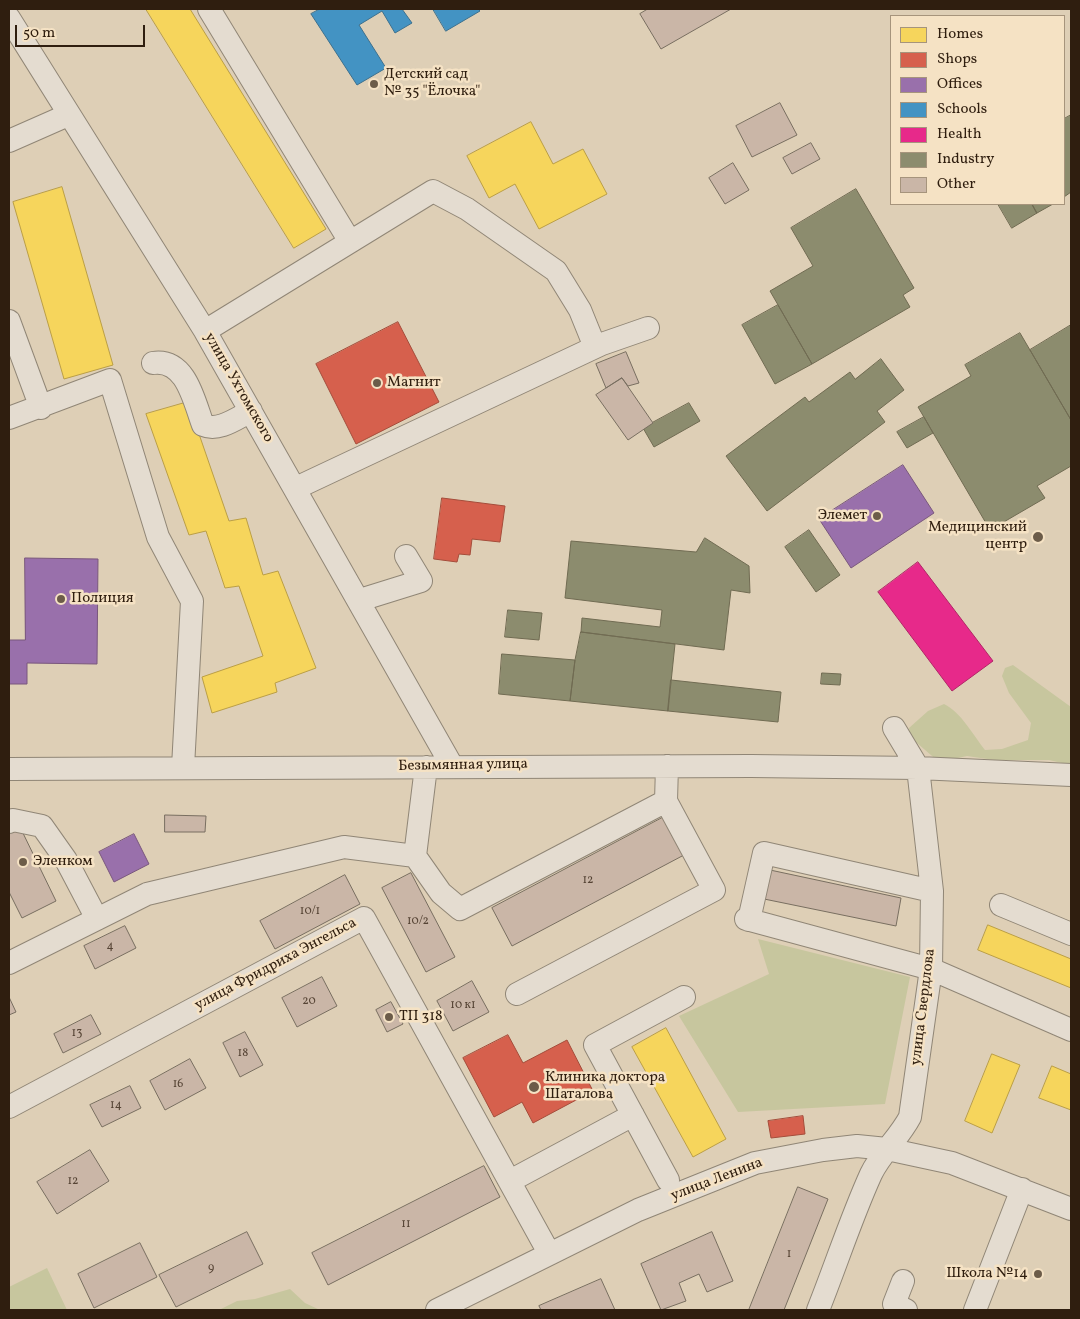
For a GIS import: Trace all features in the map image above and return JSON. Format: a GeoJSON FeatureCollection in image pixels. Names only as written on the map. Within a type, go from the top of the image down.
{"type":"FeatureCollection","features":[{"type":"Feature","properties":{"kind":"street"},"geometry":{"type":"LineString","coordinates":[[9,17],[19,9]]}},
{"type":"Feature","properties":{"kind":"street"},"geometry":{"type":"LineString","coordinates":[[209,9],[349,240]]}},
{"type":"Feature","properties":{"kind":"street","name":"улица Ухтомского"},"geometry":{"type":"LineString","coordinates":[[9,17],[68,115],[205,330],[360,600],[452,766]]}},
{"type":"Feature","properties":{"kind":"street"},"geometry":{"type":"LineString","coordinates":[[9,141],[68,115]]}},
{"type":"Feature","properties":{"kind":"street"},"geometry":{"type":"LineString","coordinates":[[205,330],[432,190],[467,209],[556,271],[580,310],[595,347]]}},
{"type":"Feature","properties":{"kind":"street"},"geometry":{"type":"LineString","coordinates":[[9,321],[41,408]]}},
{"type":"Feature","properties":{"kind":"street"},"geometry":{"type":"LineString","coordinates":[[296,488],[595,347],[648,328]]}},
{"type":"Feature","properties":{"kind":"street"},"geometry":{"type":"LineString","coordinates":[[153,363],[163,362],[174,365],[196,404],[203,426],[210,428],[221,426],[251,411]]}},
{"type":"Feature","properties":{"kind":"street"},"geometry":{"type":"LineString","coordinates":[[9,418],[41,408],[110,380],[158,537],[192,601],[183,767]]}},
{"type":"Feature","properties":{"kind":"street"},"geometry":{"type":"LineString","coordinates":[[360,600],[421,581],[406,556]]}},
{"type":"Feature","properties":{"kind":"street"},"geometry":{"type":"LineString","coordinates":[[894,728],[918,768]]}},
{"type":"Feature","properties":{"kind":"street"},"geometry":{"type":"LineString","coordinates":[[517,994],[714,890],[666,801],[667,766]]}},
{"type":"Feature","properties":{"kind":"street","name":"Безымянная улица"},"geometry":{"type":"LineString","coordinates":[[9,769],[667,766],[918,768],[1071,775]]}},
{"type":"Feature","properties":{"kind":"street"},"geometry":{"type":"LineString","coordinates":[[426,767],[415,856],[441,893],[460,910],[666,801]]}},
{"type":"Feature","properties":{"kind":"street","name":"улица Свердлова"},"geometry":{"type":"LineString","coordinates":[[818,1310],[872,1173],[887,1149],[902,1132],[910,1117],[931,969],[932,891],[918,768]]}},
{"type":"Feature","properties":{"kind":"street"},"geometry":{"type":"LineString","coordinates":[[9,822],[13,820],[42,826],[66,860],[97,919]]}},
{"type":"Feature","properties":{"kind":"street"},"geometry":{"type":"LineString","coordinates":[[9,963],[147,894],[344,847],[415,856]]}},
{"type":"Feature","properties":{"kind":"street"},"geometry":{"type":"LineString","coordinates":[[932,891],[764,853],[748,919],[931,969],[1071,1030]]}},
{"type":"Feature","properties":{"kind":"street"},"geometry":{"type":"LineString","coordinates":[[1000,905],[1071,934]]}},
{"type":"Feature","properties":{"kind":"street","name":"улица Фридриха Энгельса"},"geometry":{"type":"LineString","coordinates":[[9,1107],[364,918],[549,1253]]}},
{"type":"Feature","properties":{"kind":"street"},"geometry":{"type":"LineString","coordinates":[[668,1180],[595,1045],[684,997]]}},
{"type":"Feature","properties":{"kind":"street"},"geometry":{"type":"LineString","coordinates":[[510,1181],[633,1115]]}},
{"type":"Feature","properties":{"kind":"street","name":"улица Ленина"},"geometry":{"type":"LineString","coordinates":[[437,1310],[638,1210],[755,1163],[857,1146],[887,1149],[952,1163],[1071,1209]]}},
{"type":"Feature","properties":{"kind":"street"},"geometry":{"type":"LineString","coordinates":[[975,1310],[1022,1189]]}},
{"type":"Feature","properties":{"kind":"street"},"geometry":{"type":"LineString","coordinates":[[903,1281],[894,1304],[906,1310]]}},
{"type":"Feature","properties":{"kind":"green space"},"geometry":{"type":"Polygon","coordinates":[[[1013,665],[1071,707],[1071,765],[1049,760],[994,760],[967,756],[939,762],[910,737],[909,728],[928,711],[944,704],[956,712],[985,750],[1002,749],[1028,740],[1031,723],[1009,693],[1002,676],[1005,668],[1013,665]]]}},
{"type":"Feature","properties":{"kind":"green space"},"geometry":{"type":"Polygon","coordinates":[[[758,939],[910,977],[885,1104],[738,1112],[679,1016],[769,974],[758,939]]]}},
{"type":"Feature","properties":{"kind":"green space"},"geometry":{"type":"Polygon","coordinates":[[[47,1268],[67,1310],[9,1310],[9,1287],[47,1268]]]}},
{"type":"Feature","properties":{"kind":"green space"},"geometry":{"type":"Polygon","coordinates":[[[290,1289],[305,1303],[320,1310],[219,1310],[237,1301],[255,1299],[290,1289]]]}},
{"type":"Feature","properties":{"kind":"building: Homes"},"geometry":{"type":"Polygon","coordinates":[[[146,9],[190,9],[326,229],[294,248],[146,9]]]}},
{"type":"Feature","properties":{"kind":"building: Homes"},"geometry":{"type":"Polygon","coordinates":[[[531,122],[553,164],[583,149],[607,194],[539,229],[515,184],[489,198],[467,156],[531,122]]]}},
{"type":"Feature","properties":{"kind":"building: Homes"},"geometry":{"type":"Polygon","coordinates":[[[62,187],[113,365],[64,379],[13,202],[62,187]]]}},
{"type":"Feature","properties":{"kind":"building: Homes"},"geometry":{"type":"Polygon","coordinates":[[[188,402],[229,521],[246,518],[263,575],[278,571],[316,668],[275,683],[277,692],[212,713],[202,677],[263,656],[239,586],[225,588],[206,531],[189,535],[146,414],[188,402]]]}},
{"type":"Feature","properties":{"kind":"building: Homes"},"geometry":{"type":"Polygon","coordinates":[[[988,925],[1071,959],[1071,988],[978,950],[988,925]]]}},
{"type":"Feature","properties":{"kind":"building: Homes"},"geometry":{"type":"Polygon","coordinates":[[[666,1028],[726,1139],[693,1157],[632,1047],[666,1028]]]}},
{"type":"Feature","properties":{"kind":"building: Homes"},"geometry":{"type":"Polygon","coordinates":[[[992,1054],[1020,1065],[992,1133],[965,1121],[992,1054]]]}},
{"type":"Feature","properties":{"kind":"building: Homes"},"geometry":{"type":"Polygon","coordinates":[[[1052,1066],[1071,1074],[1071,1110],[1039,1098],[1052,1066]]]}},
{"type":"Feature","properties":{"kind":"building: Shops","name":"Магнит"},"geometry":{"type":"Polygon","coordinates":[[[398,322],[439,402],[356,444],[316,364],[398,322]]]}},
{"type":"Feature","properties":{"kind":"building: Shops"},"geometry":{"type":"Polygon","coordinates":[[[442,498],[505,506],[500,542],[472,539],[470,555],[459,554],[457,562],[434,559],[442,498]]]}},
{"type":"Feature","properties":{"kind":"building: Shops"},"geometry":{"type":"Polygon","coordinates":[[[508,1035],[523,1063],[567,1040],[593,1091],[533,1123],[522,1102],[494,1117],[463,1058],[508,1035]]]}},
{"type":"Feature","properties":{"kind":"building: Shops"},"geometry":{"type":"Polygon","coordinates":[[[803,1116],[805,1134],[771,1138],[768,1121],[803,1116]]]}},
{"type":"Feature","properties":{"kind":"building: Offices","name":"Элемет"},"geometry":{"type":"Polygon","coordinates":[[[903,465],[934,513],[851,568],[819,519],[903,465]]]}},
{"type":"Feature","properties":{"kind":"building: Offices","name":"Полиция"},"geometry":{"type":"Polygon","coordinates":[[[25,558],[98,559],[97,664],[27,663],[27,684],[9,684],[9,640],[25,640],[25,558]]]}},
{"type":"Feature","properties":{"kind":"building: Offices"},"geometry":{"type":"Polygon","coordinates":[[[134,834],[149,864],[114,882],[99,852],[134,834]]]}},
{"type":"Feature","properties":{"kind":"building: Schools"},"geometry":{"type":"Polygon","coordinates":[[[320,9],[402,9],[412,23],[395,33],[382,11],[359,25],[386,68],[357,85],[311,14],[320,9]]]}},
{"type":"Feature","properties":{"kind":"building: Schools"},"geometry":{"type":"Polygon","coordinates":[[[433,9],[478,9],[480,11],[446,31],[433,9]]]}},
{"type":"Feature","properties":{"kind":"building: Health"},"geometry":{"type":"Polygon","coordinates":[[[918,562],[993,661],[952,691],[878,592],[918,562]]]}},
{"type":"Feature","properties":{"kind":"building: Industry"},"geometry":{"type":"Polygon","coordinates":[[[1071,115],[1071,192],[1065,196],[1065,118],[1071,115]]]}},
{"type":"Feature","properties":{"kind":"building: Industry"},"geometry":{"type":"Polygon","coordinates":[[[856,189],[914,288],[903,295],[910,307],[812,364],[770,291],[813,266],[791,228],[856,189]]]}},
{"type":"Feature","properties":{"kind":"building: Industry"},"geometry":{"type":"Polygon","coordinates":[[[999,205],[1033,205],[1037,213],[1012,228],[999,205]]]}},
{"type":"Feature","properties":{"kind":"building: Industry"},"geometry":{"type":"Polygon","coordinates":[[[1033,205],[1051,205],[1037,213],[1033,205]]]}},
{"type":"Feature","properties":{"kind":"building: Industry"},"geometry":{"type":"Polygon","coordinates":[[[778,305],[812,364],[775,384],[742,325],[778,305]]]}},
{"type":"Feature","properties":{"kind":"building: Industry"},"geometry":{"type":"Polygon","coordinates":[[[1071,325],[1071,420],[1030,350],[1071,325]]]}},
{"type":"Feature","properties":{"kind":"building: Industry"},"geometry":{"type":"Polygon","coordinates":[[[1020,333],[1071,420],[1071,466],[1037,486],[1045,498],[990,530],[918,407],[971,376],[965,365],[1020,333]]]}},
{"type":"Feature","properties":{"kind":"building: Industry"},"geometry":{"type":"Polygon","coordinates":[[[881,359],[904,390],[877,411],[885,422],[767,511],[726,456],[805,397],[809,402],[850,372],[855,379],[881,359]]]}},
{"type":"Feature","properties":{"kind":"building: Industry"},"geometry":{"type":"Polygon","coordinates":[[[689,403],[700,421],[654,447],[643,428],[689,403]]]}},
{"type":"Feature","properties":{"kind":"building: Industry"},"geometry":{"type":"Polygon","coordinates":[[[924,417],[933,433],[907,448],[897,432],[924,417]]]}},
{"type":"Feature","properties":{"kind":"building: Industry"},"geometry":{"type":"Polygon","coordinates":[[[809,530],[840,575],[816,592],[785,547],[809,530]]]}},
{"type":"Feature","properties":{"kind":"building: Industry"},"geometry":{"type":"Polygon","coordinates":[[[705,538],[749,566],[750,593],[731,590],[724,650],[581,632],[582,618],[660,627],[662,610],[565,598],[571,541],[696,552],[705,538]]]}},
{"type":"Feature","properties":{"kind":"building: Industry"},"geometry":{"type":"Polygon","coordinates":[[[508,610],[542,613],[539,640],[505,637],[508,610]]]}},
{"type":"Feature","properties":{"kind":"building: Industry"},"geometry":{"type":"Polygon","coordinates":[[[581,632],[675,644],[668,711],[570,701],[575,660],[581,632]]]}},
{"type":"Feature","properties":{"kind":"building: Industry"},"geometry":{"type":"Polygon","coordinates":[[[502,654],[575,660],[570,701],[499,694],[502,654]]]}},
{"type":"Feature","properties":{"kind":"building: Industry"},"geometry":{"type":"Polygon","coordinates":[[[822,673],[841,674],[840,685],[821,684],[822,673]]]}},
{"type":"Feature","properties":{"kind":"building: Industry"},"geometry":{"type":"Polygon","coordinates":[[[671,680],[781,692],[778,722],[668,711],[671,680]]]}},
{"type":"Feature","properties":{"kind":"building: Other"},"geometry":{"type":"Polygon","coordinates":[[[648,9],[731,9],[661,49],[640,14],[648,9]]]}},
{"type":"Feature","properties":{"kind":"building: Other"},"geometry":{"type":"Polygon","coordinates":[[[780,103],[797,135],[752,157],[736,126],[780,103]]]}},
{"type":"Feature","properties":{"kind":"building: Other"},"geometry":{"type":"Polygon","coordinates":[[[811,143],[820,159],[792,174],[783,158],[811,143]]]}},
{"type":"Feature","properties":{"kind":"building: Other"},"geometry":{"type":"Polygon","coordinates":[[[733,163],[749,190],[725,204],[709,178],[733,163]]]}},
{"type":"Feature","properties":{"kind":"building: Other"},"geometry":{"type":"Polygon","coordinates":[[[626,352],[639,383],[628,386],[622,378],[606,388],[596,364],[626,352]]]}},
{"type":"Feature","properties":{"kind":"building: Other"},"geometry":{"type":"Polygon","coordinates":[[[622,378],[653,423],[628,440],[596,395],[622,378]]]}},
{"type":"Feature","properties":{"kind":"building: Other"},"geometry":{"type":"Polygon","coordinates":[[[165,815],[206,816],[205,832],[165,832],[165,815]]]}},
{"type":"Feature","properties":{"kind":"building: Other"},"geometry":{"type":"Polygon","coordinates":[[[664,817],[684,855],[512,946],[492,908],[664,817]]]}},
{"type":"Feature","properties":{"kind":"building: Other","name":"Эленком"},"geometry":{"type":"Polygon","coordinates":[[[20,827],[56,901],[22,918],[9,892],[9,833],[20,827]]]}},
{"type":"Feature","properties":{"kind":"building: Other"},"geometry":{"type":"Polygon","coordinates":[[[770,870],[901,898],[896,926],[764,899],[770,870]]]}},
{"type":"Feature","properties":{"kind":"building: Other"},"geometry":{"type":"Polygon","coordinates":[[[411,873],[455,957],[426,972],[382,888],[411,873]]]}},
{"type":"Feature","properties":{"kind":"building: Other"},"geometry":{"type":"Polygon","coordinates":[[[345,875],[360,904],[275,949],[260,921],[345,875]]]}},
{"type":"Feature","properties":{"kind":"building: Other"},"geometry":{"type":"Polygon","coordinates":[[[125,926],[136,948],[95,969],[84,946],[125,926]]]}},
{"type":"Feature","properties":{"kind":"building: Other"},"geometry":{"type":"Polygon","coordinates":[[[322,977],[337,1006],[297,1027],[282,998],[322,977]]]}},
{"type":"Feature","properties":{"kind":"building: Other"},"geometry":{"type":"Polygon","coordinates":[[[472,981],[489,1012],[453,1031],[437,1001],[472,981]]]}},
{"type":"Feature","properties":{"kind":"building: Other"},"geometry":{"type":"Polygon","coordinates":[[[9,997],[16,1012],[9,1015],[9,997]]]}},
{"type":"Feature","properties":{"kind":"building: Other","name":"ТП 318"},"geometry":{"type":"Polygon","coordinates":[[[391,1002],[403,1024],[387,1032],[376,1010],[391,1002]]]}},
{"type":"Feature","properties":{"kind":"building: Other"},"geometry":{"type":"Polygon","coordinates":[[[91,1015],[101,1034],[63,1053],[54,1034],[91,1015]]]}},
{"type":"Feature","properties":{"kind":"building: Other"},"geometry":{"type":"Polygon","coordinates":[[[245,1032],[263,1065],[240,1077],[223,1043],[245,1032]]]}},
{"type":"Feature","properties":{"kind":"building: Other"},"geometry":{"type":"Polygon","coordinates":[[[190,1059],[206,1088],[165,1110],[150,1081],[190,1059]]]}},
{"type":"Feature","properties":{"kind":"building: Other"},"geometry":{"type":"Polygon","coordinates":[[[130,1086],[141,1108],[102,1127],[90,1105],[130,1086]]]}},
{"type":"Feature","properties":{"kind":"building: Other"},"geometry":{"type":"Polygon","coordinates":[[[90,1150],[109,1181],[57,1214],[37,1182],[90,1150]]]}},
{"type":"Feature","properties":{"kind":"building: Other"},"geometry":{"type":"Polygon","coordinates":[[[484,1166],[500,1197],[328,1285],[312,1253],[484,1166]]]}},
{"type":"Feature","properties":{"kind":"building: Other"},"geometry":{"type":"Polygon","coordinates":[[[798,1187],[828,1199],[784,1310],[749,1310],[798,1187]]]}},
{"type":"Feature","properties":{"kind":"building: Other"},"geometry":{"type":"Polygon","coordinates":[[[247,1232],[263,1264],[176,1307],[159,1275],[247,1232]]]}},
{"type":"Feature","properties":{"kind":"building: Other"},"geometry":{"type":"Polygon","coordinates":[[[712,1232],[733,1281],[707,1292],[699,1274],[679,1283],[686,1301],[661,1310],[641,1264],[712,1232]]]}},
{"type":"Feature","properties":{"kind":"building: Other"},"geometry":{"type":"Polygon","coordinates":[[[140,1243],[157,1277],[94,1308],[78,1274],[140,1243]]]}},
{"type":"Feature","properties":{"kind":"building: Other"},"geometry":{"type":"Polygon","coordinates":[[[601,1279],[615,1310],[541,1310],[539,1306],[601,1279]]]}},
{"type":"Feature","properties":{"kind":"place","name":"Детский сад № 35 \"Ёлочка\""},"geometry":{"type":"Point","coordinates":[374,84]}},
{"type":"Feature","properties":{"kind":"place","name":"Магнит"},"geometry":{"type":"Point","coordinates":[377,383]}},
{"type":"Feature","properties":{"kind":"place","name":"Элемет"},"geometry":{"type":"Point","coordinates":[877,516]}},
{"type":"Feature","properties":{"kind":"place","name":"Медицинский центр"},"geometry":{"type":"Point","coordinates":[1038,537]}},
{"type":"Feature","properties":{"kind":"place","name":"Полиция"},"geometry":{"type":"Point","coordinates":[61,599]}},
{"type":"Feature","properties":{"kind":"place","name":"Эленком"},"geometry":{"type":"Point","coordinates":[23,862]}},
{"type":"Feature","properties":{"kind":"place","name":"ТП 318"},"geometry":{"type":"Point","coordinates":[389,1017]}},
{"type":"Feature","properties":{"kind":"place","name":"Клиника доктора Шаталова"},"geometry":{"type":"Point","coordinates":[534,1087]}},
{"type":"Feature","properties":{"kind":"place","name":"Школа №14"},"geometry":{"type":"Point","coordinates":[1038,1274]}}]}
